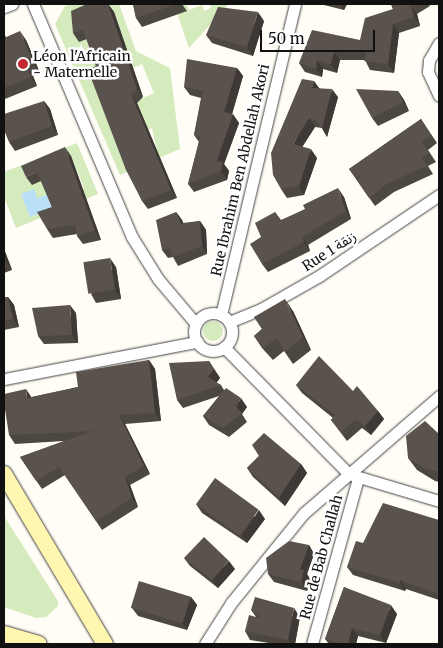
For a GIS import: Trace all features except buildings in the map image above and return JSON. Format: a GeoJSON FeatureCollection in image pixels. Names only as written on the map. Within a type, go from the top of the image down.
{"type":"FeatureCollection","features":[{"type":"Feature","properties":{"kind":"main road"},"geometry":{"type":"LineString","coordinates":[[4,474],[105,644]]}},
{"type":"Feature","properties":{"kind":"main road"},"geometry":{"type":"LineString","coordinates":[[4,634],[38,644]]}},
{"type":"Feature","properties":{"kind":"street"},"geometry":{"type":"LineString","coordinates":[[4,7],[12,4]]}},
{"type":"Feature","properties":{"kind":"street"},"geometry":{"type":"LineString","coordinates":[[33,4],[132,236],[158,279],[196,324],[197,342]]}},
{"type":"Feature","properties":{"kind":"street","name":"Rue Ibrahim Ben Abdellah Akori"},"geometry":{"type":"LineString","coordinates":[[225,319],[295,4]]}},
{"type":"Feature","properties":{"kind":"street"},"geometry":{"type":"LineString","coordinates":[[439,43],[429,60],[428,72],[439,96]]}},
{"type":"Feature","properties":{"kind":"street","name":"Rue 1 زنقة"},"geometry":{"type":"LineString","coordinates":[[225,319],[312,281],[439,195]]}},
{"type":"Feature","properties":{"kind":"street"},"geometry":{"type":"LineString","coordinates":[[196,324],[204,315],[225,319],[232,333],[224,347]]}},
{"type":"Feature","properties":{"kind":"street"},"geometry":{"type":"LineString","coordinates":[[4,379],[197,342],[206,349],[224,347]]}},
{"type":"Feature","properties":{"kind":"street"},"geometry":{"type":"LineString","coordinates":[[224,347],[353,476],[439,501]]}},
{"type":"Feature","properties":{"kind":"street"},"geometry":{"type":"LineString","coordinates":[[205,644],[281,537],[304,512],[353,476],[439,396]]}},
{"type":"Feature","properties":{"kind":"street","name":"Rue de Bab Challah"},"geometry":{"type":"LineString","coordinates":[[312,644],[353,476]]}},
{"type":"Feature","properties":{"kind":"green space"},"geometry":{"type":"Polygon","coordinates":[[[72,4],[119,4],[136,51],[170,68],[180,149],[120,175],[55,24],[65,6],[72,4]],[[106,7],[77,19],[80,29],[75,31],[79,42],[96,36],[97,39],[90,42],[95,56],[125,46],[114,12],[109,14],[106,7]],[[142,64],[128,70],[126,65],[98,77],[101,85],[97,87],[109,114],[154,93],[142,64]],[[144,120],[115,132],[127,162],[157,150],[152,128],[148,130],[144,120]]]}},
{"type":"Feature","properties":{"kind":"green space"},"geometry":{"type":"Polygon","coordinates":[[[174,4],[187,4],[189,10],[202,5],[204,11],[211,8],[210,4],[228,5],[189,48],[174,4]]]}},
{"type":"Feature","properties":{"kind":"green space"},"geometry":{"type":"Polygon","coordinates":[[[77,143],[98,194],[16,228],[4,197],[4,172],[77,143]],[[71,156],[43,180],[74,192],[84,188],[71,156]]]}},
{"type":"Feature","properties":{"kind":"green space"},"geometry":{"type":"Polygon","coordinates":[[[213,321],[220,324],[223,331],[220,338],[213,341],[206,338],[203,331],[206,324],[213,321]]]}},
{"type":"Feature","properties":{"kind":"green space"},"geometry":{"type":"Polygon","coordinates":[[[4,516],[58,601],[58,606],[46,617],[36,618],[4,607],[4,516]]]}},
{"type":"Feature","properties":{"kind":"water"},"geometry":{"type":"Polygon","coordinates":[[[34,189],[37,198],[47,195],[52,208],[30,217],[21,194],[34,189]]]}},
{"type":"Feature","properties":{"kind":"place","name":"Léon l'Africain - Maternelle"},"geometry":{"type":"Point","coordinates":[23,64]}}]}
